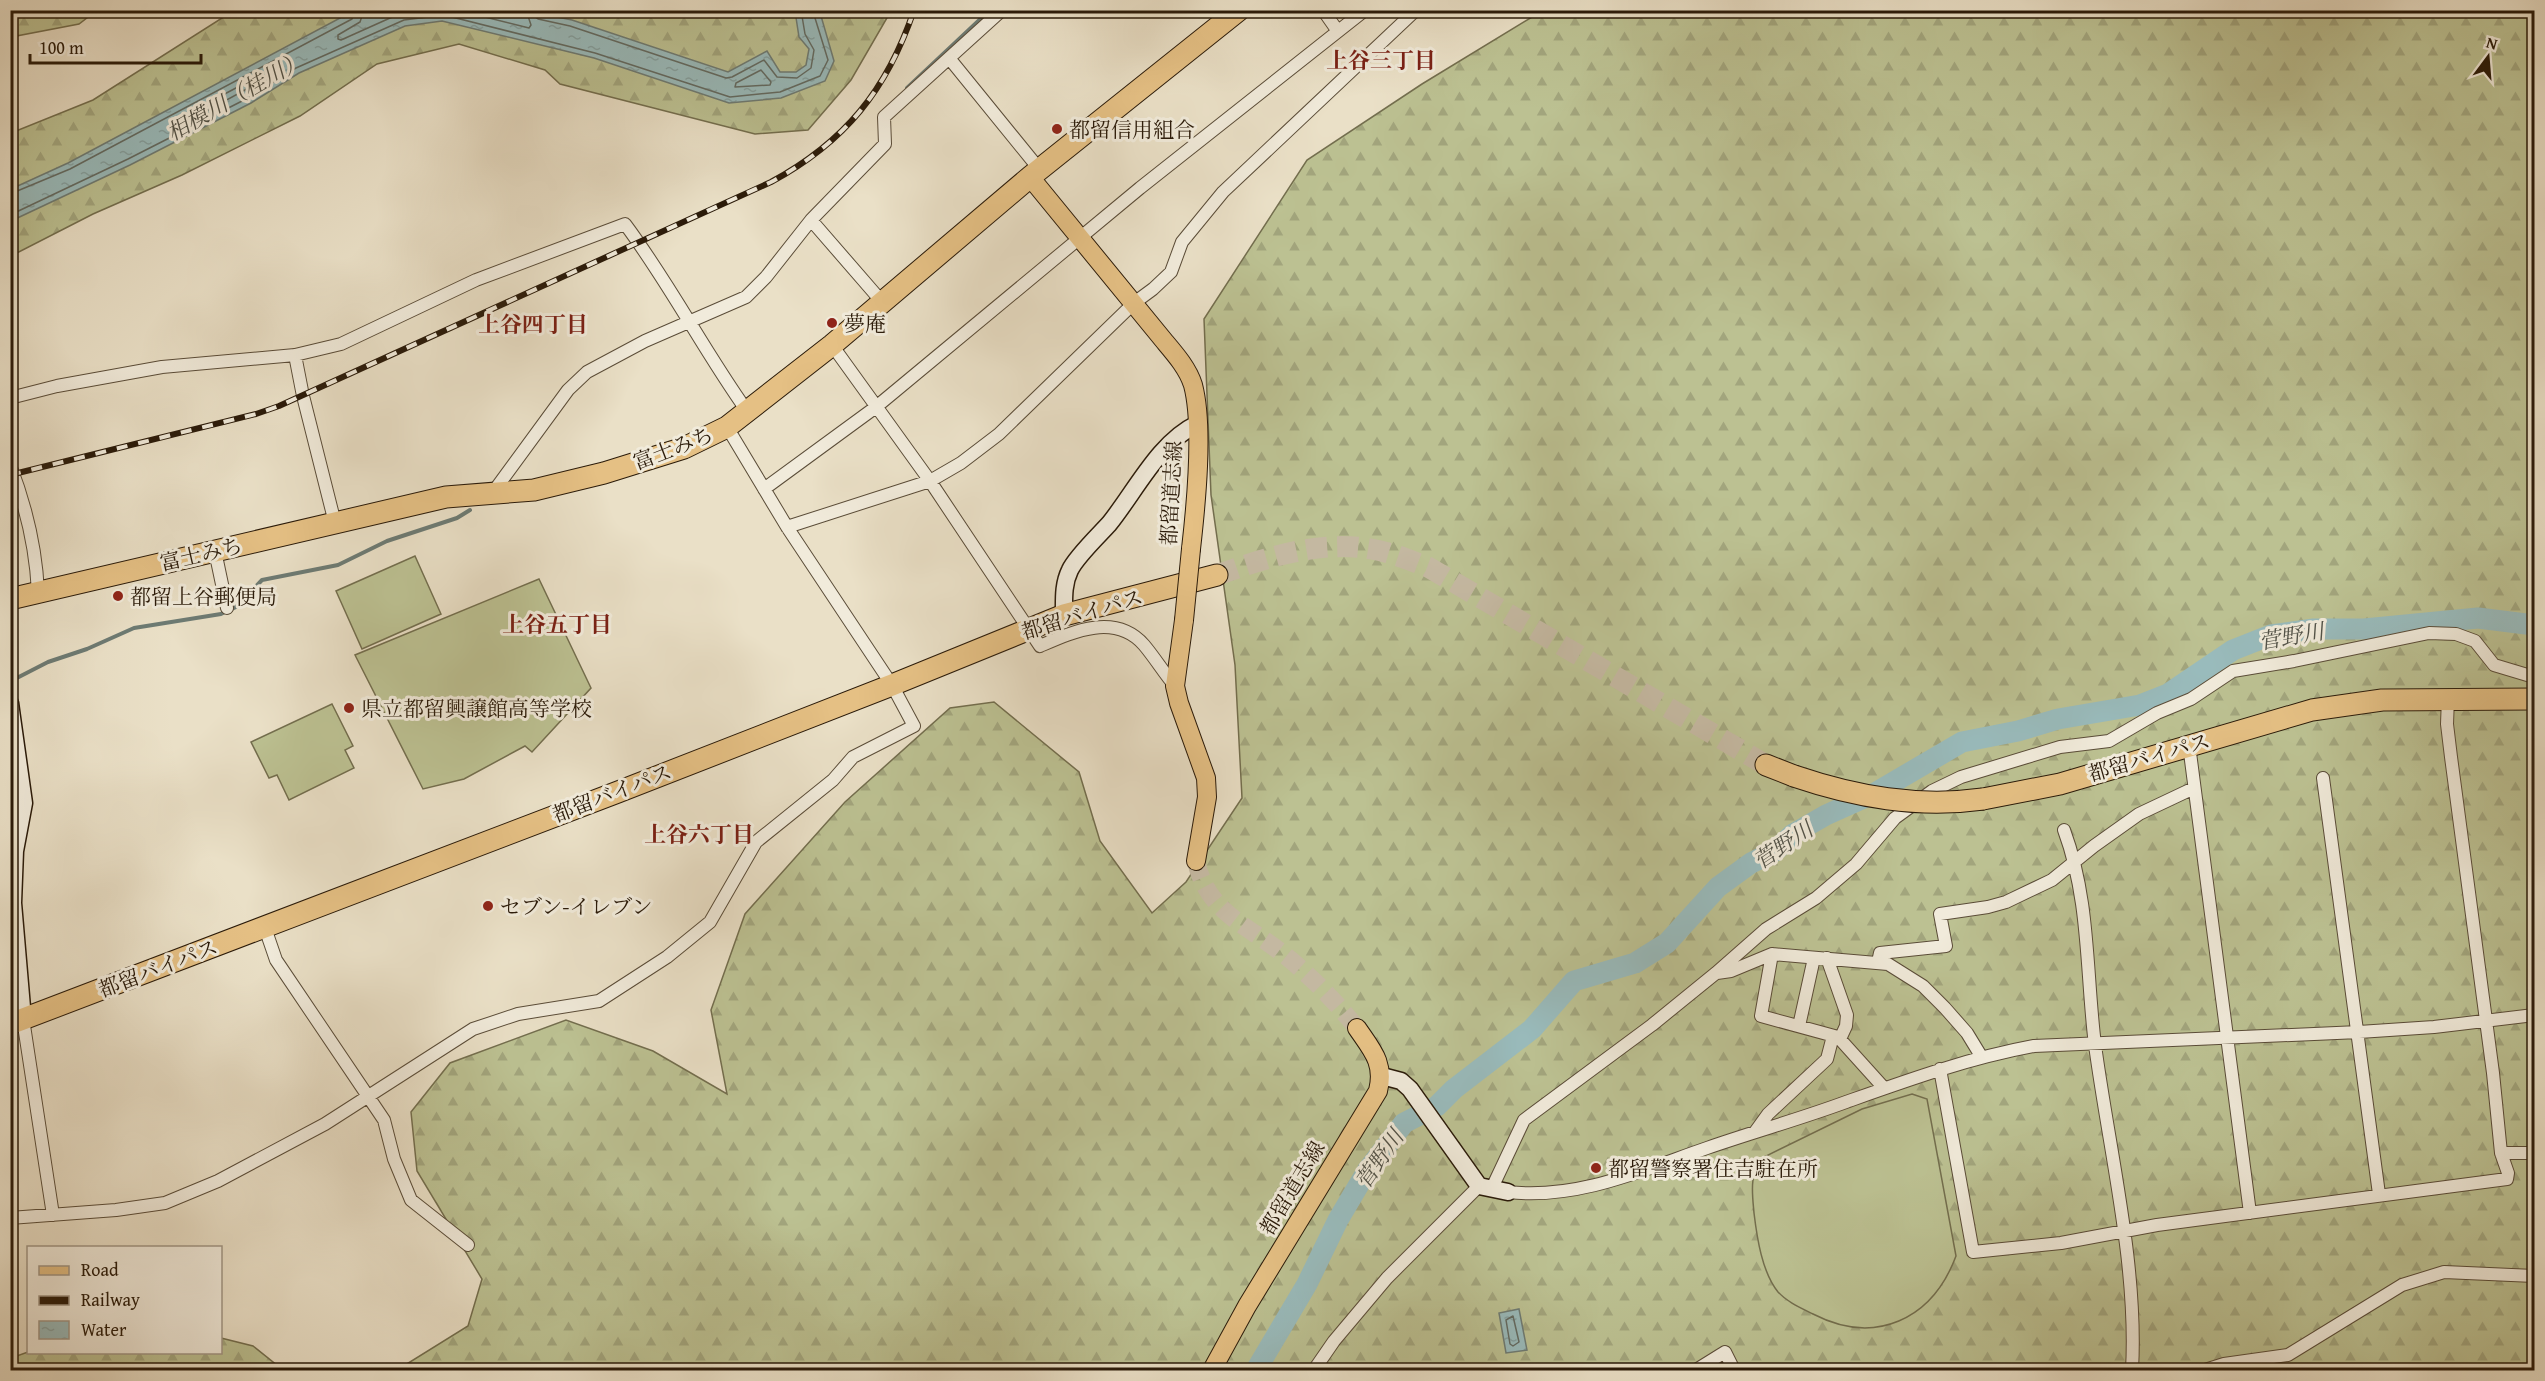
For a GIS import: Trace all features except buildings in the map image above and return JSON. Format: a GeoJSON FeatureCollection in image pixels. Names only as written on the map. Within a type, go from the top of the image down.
{"type":"FeatureCollection","features":[{"type":"Feature","properties":{"kind":"highway","name":"富士みち"},"geometry":{"type":"LineString","coordinates":[[10,599],[446,497],[494,491],[534,490],[604,473],[684,448],[727,427],[832,345],[1035,173],[1234,12]]}},
{"type":"Feature","properties":{"kind":"highway","name":"都留バイパス"},"geometry":{"type":"LineString","coordinates":[[17,1022],[892,685],[1064,615],[1217,574]]}},
{"type":"Feature","properties":{"kind":"highway","name":"都留バイパス"},"geometry":{"type":"LineString","coordinates":[[1766,765],[1837,789],[1902,802],[1962,802],[2060,784],[2312,710],[2382,700],[2535,699]]}},
{"type":"Feature","properties":{"kind":"main road","name":"都留道志線"},"geometry":{"type":"LineString","coordinates":[[1035,173],[1080,237],[1188,374],[1192,384],[1197,424],[1197,462],[1191,549],[1175,686],[1206,778],[1207,797],[1196,861]]}},
{"type":"Feature","properties":{"kind":"main road"},"geometry":{"type":"LineString","coordinates":[[1358,1028],[1371,1048],[1382,1076]]}},
{"type":"Feature","properties":{"kind":"main road","name":"都留道志線"},"geometry":{"type":"LineString","coordinates":[[1212,1371],[1247,1306],[1378,1091],[1382,1076]]}},
{"type":"Feature","properties":{"kind":"street"},"geometry":{"type":"LineString","coordinates":[[494,491],[568,390],[587,372],[690,320],[746,297],[766,277],[811,220],[885,144],[884,117],[1002,10]]}},
{"type":"Feature","properties":{"kind":"street"},"geometry":{"type":"LineString","coordinates":[[1323,10],[1337,30]]}},
{"type":"Feature","properties":{"kind":"street"},"geometry":{"type":"LineString","coordinates":[[764,489],[876,406],[1080,237],[1337,30],[1365,10]]}},
{"type":"Feature","properties":{"kind":"street"},"geometry":{"type":"LineString","coordinates":[[787,527],[930,481],[999,434],[1134,303],[1171,272],[1182,242],[1223,192],[1416,10]]}},
{"type":"Feature","properties":{"kind":"street"},"geometry":{"type":"LineString","coordinates":[[949,58],[1035,173]]}},
{"type":"Feature","properties":{"kind":"street"},"geometry":{"type":"LineString","coordinates":[[811,220],[883,303]]}},
{"type":"Feature","properties":{"kind":"street"},"geometry":{"type":"LineString","coordinates":[[10,398],[57,386],[162,367],[295,355],[341,344],[476,280],[625,224],[690,320],[727,383],[747,411]]}},
{"type":"Feature","properties":{"kind":"street"},"geometry":{"type":"LineString","coordinates":[[832,345],[930,481],[1040,646],[1074,631],[1090,627],[1119,629],[1130,633],[1144,645],[1175,686]]}},
{"type":"Feature","properties":{"kind":"street"},"geometry":{"type":"LineString","coordinates":[[295,355],[335,523]]}},
{"type":"Feature","properties":{"kind":"street"},"geometry":{"type":"LineString","coordinates":[[1064,615],[1065,586],[1074,562],[1119,512],[1165,448],[1179,434],[1197,424]]}},
{"type":"Feature","properties":{"kind":"street"},"geometry":{"type":"LineString","coordinates":[[10,1218],[165,1203],[218,1181],[325,1124],[473,1029],[518,1014],[599,1001],[667,957],[710,922],[756,842],[833,780],[852,757],[914,726],[892,685],[787,527],[727,427]]}},
{"type":"Feature","properties":{"kind":"street"},"geometry":{"type":"LineString","coordinates":[[10,465],[19,486],[36,555],[38,592]]}},
{"type":"Feature","properties":{"kind":"street"},"geometry":{"type":"LineString","coordinates":[[215,552],[227,608]]}},
{"type":"Feature","properties":{"kind":"street"},"geometry":{"type":"LineString","coordinates":[[1314,1371],[1334,1341],[1387,1278],[1493,1189],[1524,1120],[1652,1025],[1766,929],[1816,898],[1856,864],[1895,818],[1932,791],[1961,777],[2060,747],[2109,741],[2157,713],[2191,699],[2233,671],[2429,633],[2456,634],[2475,641],[2494,665],[2535,677]]}},
{"type":"Feature","properties":{"kind":"street"},"geometry":{"type":"LineString","coordinates":[[1941,1069],[1973,1252],[2061,1243],[2157,1225],[2379,1194],[2507,1179],[2508,1173],[2501,1153],[2487,1022],[2447,724],[2448,698]]}},
{"type":"Feature","properties":{"kind":"street"},"geometry":{"type":"LineString","coordinates":[[10,703],[24,803],[13,851],[12,903],[17,1022],[53,1215]]}},
{"type":"Feature","properties":{"kind":"street"},"geometry":{"type":"LineString","coordinates":[[2189,745],[2250,1213]]}},
{"type":"Feature","properties":{"kind":"street"},"geometry":{"type":"LineString","coordinates":[[2323,778],[2379,1194]]}},
{"type":"Feature","properties":{"kind":"street"},"geometry":{"type":"LineString","coordinates":[[1878,962],[1880,954],[1946,946],[1940,915],[2006,902],[2052,880],[2139,814],[2194,788]]}},
{"type":"Feature","properties":{"kind":"street"},"geometry":{"type":"LineString","coordinates":[[2064,830],[2076,862],[2088,949],[2095,1043],[2124,1232],[2133,1331],[2132,1371]]}},
{"type":"Feature","properties":{"kind":"street"},"geometry":{"type":"LineString","coordinates":[[265,928],[276,960],[384,1120],[394,1159],[411,1200],[468,1245]]}},
{"type":"Feature","properties":{"kind":"street"},"geometry":{"type":"LineString","coordinates":[[1716,973],[1731,970],[1773,954],[1888,964],[1923,986],[1967,1033],[1981,1056]]}},
{"type":"Feature","properties":{"kind":"street"},"geometry":{"type":"LineString","coordinates":[[1773,954],[1761,1016],[1836,1037],[1884,1088]]}},
{"type":"Feature","properties":{"kind":"street"},"geometry":{"type":"LineString","coordinates":[[1799,1026],[1821,958]]}},
{"type":"Feature","properties":{"kind":"street"},"geometry":{"type":"LineString","coordinates":[[1755,1132],[1768,1114],[1827,1059],[1836,1037],[1846,1026],[1847,1015],[1821,958]]}},
{"type":"Feature","properties":{"kind":"street"},"geometry":{"type":"LineString","coordinates":[[1382,1076],[1401,1081],[1410,1089],[1493,1189],[1531,1194],[1583,1188],[1981,1056],[2034,1046],[2359,1032],[2535,1016]]}},
{"type":"Feature","properties":{"kind":"street"},"geometry":{"type":"LineString","coordinates":[[2501,1153],[2535,1153]]}},
{"type":"Feature","properties":{"kind":"street"},"geometry":{"type":"LineString","coordinates":[[2205,1371],[2224,1364],[2288,1355],[2402,1286],[2444,1272],[2535,1276]]}},
{"type":"Feature","properties":{"kind":"street"},"geometry":{"type":"LineString","coordinates":[[1696,1371],[1725,1352],[1734,1371]]}},
{"type":"Feature","properties":{"kind":"green space"},"geometry":{"type":"Polygon","coordinates":[[[11,10],[96,11],[79,24],[11,37],[11,10]]]}},
{"type":"Feature","properties":{"kind":"green space"},"geometry":{"type":"Polygon","coordinates":[[[233,11],[891,11],[851,80],[808,130],[755,134],[560,84],[545,70],[459,44],[377,64],[300,116],[182,175],[93,214],[11,256],[11,133],[93,100],[233,11]]]}},
{"type":"Feature","properties":{"kind":"green space"},"geometry":{"type":"Polygon","coordinates":[[[1542,11],[2534,11],[2534,1370],[397,1370],[468,1326],[482,1279],[417,1171],[411,1112],[450,1063],[566,1020],[653,1051],[727,1094],[711,1010],[745,914],[845,802],[950,708],[994,702],[1079,772],[1100,841],[1152,913],[1186,882],[1242,798],[1235,665],[1211,495],[1204,319],[1307,160],[1422,84],[1542,11]]]}},
{"type":"Feature","properties":{"kind":"green space"},"geometry":{"type":"Polygon","coordinates":[[[415,556],[441,614],[362,649],[336,591],[415,556]]]}},
{"type":"Feature","properties":{"kind":"green space"},"geometry":{"type":"Polygon","coordinates":[[[539,579],[591,688],[532,752],[525,746],[464,779],[423,789],[355,655],[539,579]]]}},
{"type":"Feature","properties":{"kind":"green space"},"geometry":{"type":"Polygon","coordinates":[[[332,704],[353,746],[345,750],[354,768],[289,800],[277,775],[269,778],[251,742],[332,704]]]}},
{"type":"Feature","properties":{"kind":"green space"},"geometry":{"type":"Polygon","coordinates":[[[1912,1094],[1927,1099],[1956,1256],[1946,1278],[1932,1297],[1917,1311],[1899,1321],[1879,1327],[1858,1327],[1836,1323],[1790,1302],[1772,1284],[1761,1254],[1755,1223],[1752,1190],[1756,1170],[1764,1157],[1862,1109],[1912,1094]]]}},
{"type":"Feature","properties":{"kind":"green space"},"geometry":{"type":"Polygon","coordinates":[[[222,1338],[253,1346],[283,1370],[11,1370],[11,1358],[27,1352],[222,1354],[222,1338]]]}},
{"type":"Feature","properties":{"kind":"water","name":"相模川（桂川）"},"geometry":{"type":"Polygon","coordinates":[[[355,10],[527,11],[572,20],[728,72],[767,51],[780,72],[796,72],[806,65],[809,49],[799,37],[795,11],[822,11],[821,16],[834,61],[825,81],[781,98],[729,103],[594,58],[442,21],[405,26],[299,73],[251,103],[130,165],[11,221],[11,189],[68,163],[355,10]]]}},
{"type":"Feature","properties":{"kind":"water"},"geometry":{"type":"Polygon","coordinates":[[[1519,1309],[1527,1350],[1506,1353],[1499,1313],[1519,1309]]]}},
{"type":"Feature","properties":{"kind":"waterway"},"geometry":{"type":"LineString","coordinates":[[907,88],[990,10]]}},
{"type":"Feature","properties":{"kind":"waterway"},"geometry":{"type":"LineString","coordinates":[[11,681],[48,662],[87,649],[134,628],[221,614],[236,607],[262,580],[338,565],[387,541],[457,518],[470,510]]}},
{"type":"Feature","properties":{"kind":"waterway","name":"菅野川"},"geometry":{"type":"LineString","coordinates":[[1256,1370],[1307,1284],[1338,1220],[1367,1171],[1404,1123],[1437,1106],[1454,1089],[1532,1029],[1574,981],[1635,963],[1667,943],[1718,887],[1751,863],[1775,851],[1793,834],[1826,815],[1875,793],[1962,742],[2018,731],[2058,719],[2140,705],[2168,694],[2233,650],[2271,635],[2314,629],[2364,629],[2478,618],[2534,625]]}},
{"type":"Feature","properties":{"kind":"tunnel"},"geometry":{"type":"LineString","coordinates":[[1217,575],[1292,552],[1331,547],[1378,550],[1400,556],[1428,567],[1766,765]]}},
{"type":"Feature","properties":{"kind":"tunnel"},"geometry":{"type":"LineString","coordinates":[[1196,861],[1201,878],[1218,904],[1229,915],[1302,970],[1357,1028]]}},
{"type":"Feature","properties":{"kind":"railway"},"geometry":{"type":"LineString","coordinates":[[10,475],[256,414],[279,406],[771,182],[821,150],[860,111],[891,65],[914,10]]}},
{"type":"Feature","properties":{"kind":"place","name":"都留信用組合"},"geometry":{"type":"Point","coordinates":[1057,129]}},
{"type":"Feature","properties":{"kind":"place","name":"夢庵"},"geometry":{"type":"Point","coordinates":[832,323]}},
{"type":"Feature","properties":{"kind":"place","name":"都留上谷郵便局"},"geometry":{"type":"Point","coordinates":[118,596]}},
{"type":"Feature","properties":{"kind":"place","name":"県立都留興譲館高等学校"},"geometry":{"type":"Point","coordinates":[349,708]}},
{"type":"Feature","properties":{"kind":"place","name":"セブン-イレブン"},"geometry":{"type":"Point","coordinates":[488,906]}},
{"type":"Feature","properties":{"kind":"place","name":"都留警察署住吉駐在所"},"geometry":{"type":"Point","coordinates":[1596,1168]}},
{"type":"Feature","properties":{"kind":"district","name":"上谷三丁目"},"geometry":{"type":"Point","coordinates":[1381,60]}},
{"type":"Feature","properties":{"kind":"district","name":"上谷四丁目"},"geometry":{"type":"Point","coordinates":[533,324]}},
{"type":"Feature","properties":{"kind":"district","name":"上谷五丁目"},"geometry":{"type":"Point","coordinates":[557,624]}},
{"type":"Feature","properties":{"kind":"district","name":"上谷六丁目"},"geometry":{"type":"Point","coordinates":[699,834]}}]}
